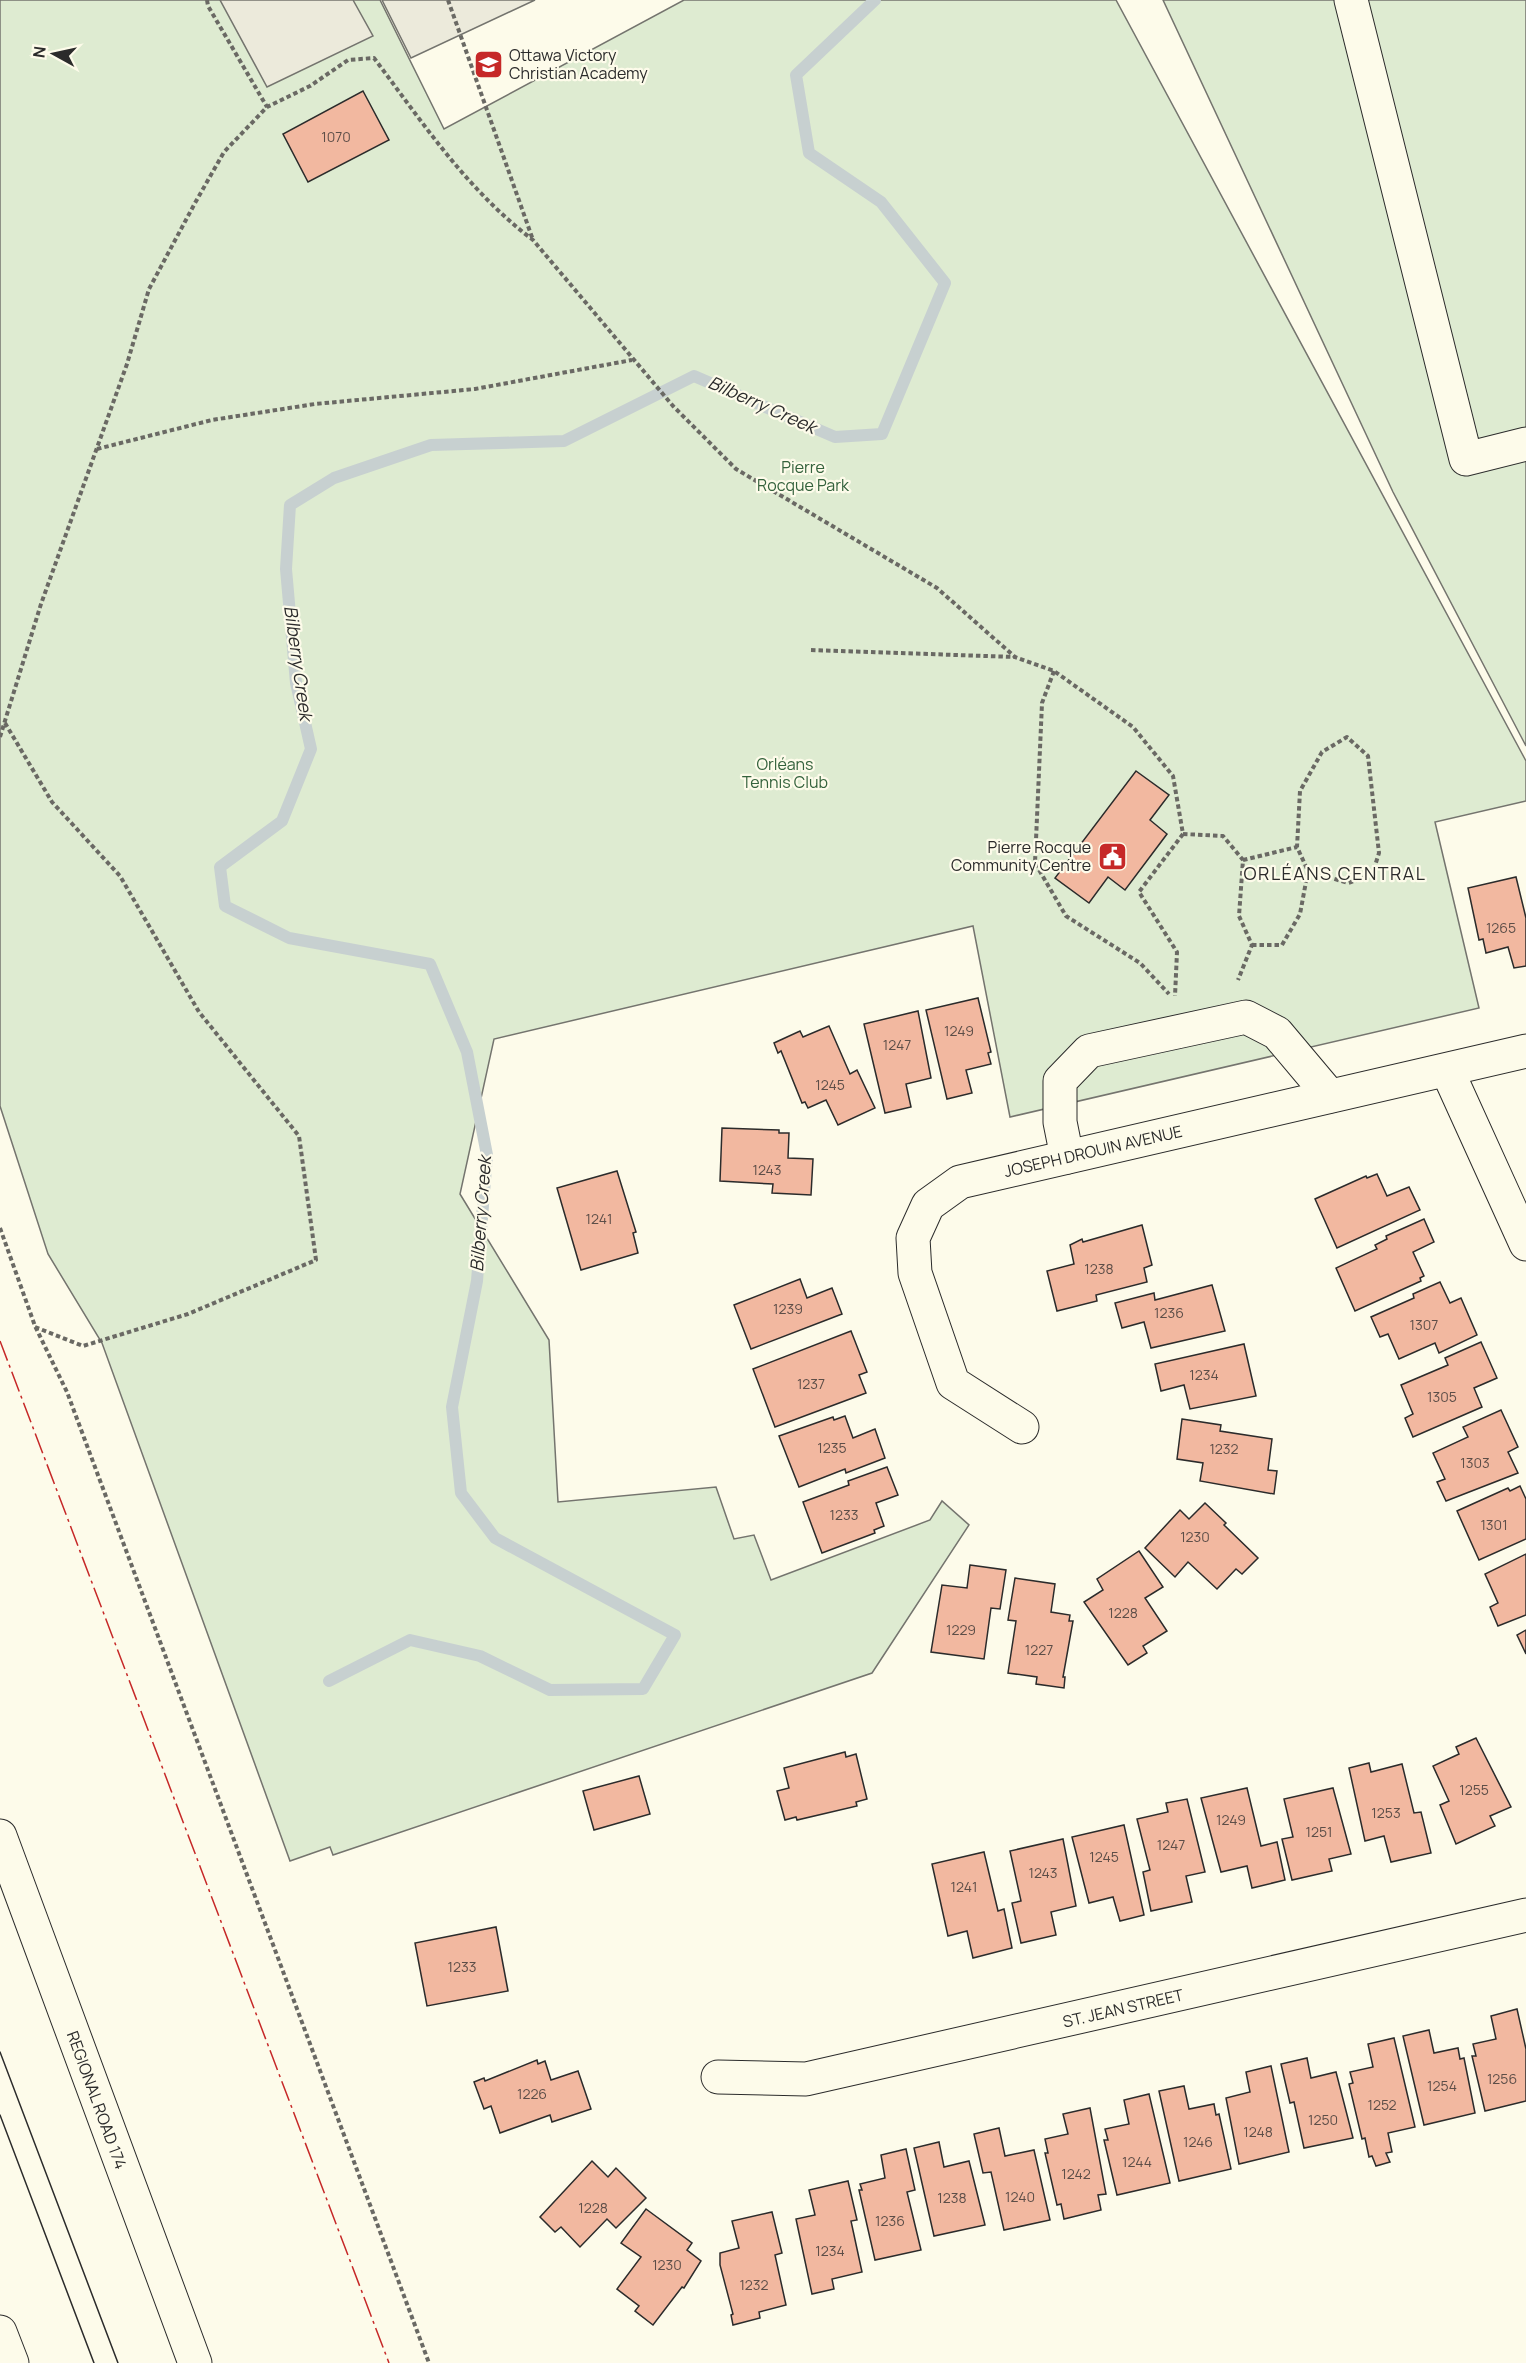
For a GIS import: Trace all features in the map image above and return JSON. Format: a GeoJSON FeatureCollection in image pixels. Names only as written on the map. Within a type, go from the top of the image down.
{"type":"FeatureCollection","features":[{"type":"Feature","properties":{"kind":"main road"},"geometry":{"type":"LineString","coordinates":[[1351,0],[1466,459],[1526,444]]}},
{"type":"Feature","properties":{"kind":"main road"},"geometry":{"type":"LineString","coordinates":[[1067,1157],[1060,1122],[1060,1082],[1089,1051],[1246,1017],[1277,1034],[1330,1096]]}},
{"type":"Feature","properties":{"kind":"main road","name":"JOSEPH DROUIN AVENUE"},"geometry":{"type":"LineString","coordinates":[[1022,1427],[953,1383],[915,1273],[913,1238],[928,1205],[960,1182],[1526,1051]]}},
{"type":"Feature","properties":{"kind":"main road"},"geometry":{"type":"LineString","coordinates":[[1447,1070],[1526,1244]]}},
{"type":"Feature","properties":{"kind":"main road","name":"REGIONAL ROAD 174"},"geometry":{"type":"LineString","coordinates":[[0,1836],[195,2363]]}},
{"type":"Feature","properties":{"kind":"main road","name":"ST. JEAN STREET"},"geometry":{"type":"LineString","coordinates":[[718,2077],[806,2079],[1526,1915]]}},
{"type":"Feature","properties":{"kind":"main road"},"geometry":{"type":"LineString","coordinates":[[0,2332],[12,2363]]}},
{"type":"Feature","properties":{"kind":"path"},"geometry":{"type":"LineString","coordinates":[[207,0],[208,6],[267,107]]}},
{"type":"Feature","properties":{"kind":"path"},"geometry":{"type":"LineString","coordinates":[[448,0],[533,240]]}},
{"type":"Feature","properties":{"kind":"path"},"geometry":{"type":"LineString","coordinates":[[0,737],[41,604],[127,364],[149,289],[224,152],[267,107],[310,86],[348,60],[374,58],[455,168],[507,220],[533,240],[673,406],[735,469],[937,588],[1015,657]]}},
{"type":"Feature","properties":{"kind":"path"},"geometry":{"type":"LineString","coordinates":[[97,450],[212,420],[315,404],[476,389],[633,360]]}},
{"type":"Feature","properties":{"kind":"path"},"geometry":{"type":"LineString","coordinates":[[811,650],[1015,657],[1054,671],[1133,727],[1173,776],[1183,834],[1139,892],[1177,952],[1175,1001],[1140,963],[1066,916],[1035,863],[1042,703],[1054,671]]}},
{"type":"Feature","properties":{"kind":"path"},"geometry":{"type":"LineString","coordinates":[[5,723],[52,802],[120,876],[199,1011],[299,1136],[316,1260],[188,1314],[83,1346],[35,1326]]}},
{"type":"Feature","properties":{"kind":"path"},"geometry":{"type":"LineString","coordinates":[[1183,834],[1222,836],[1243,860],[1239,916],[1252,945],[1282,945],[1300,914],[1308,871],[1297,847],[1300,791],[1322,752],[1347,737],[1368,756],[1379,853],[1372,875],[1348,883],[1308,871]]}},
{"type":"Feature","properties":{"kind":"path"},"geometry":{"type":"LineString","coordinates":[[1243,860],[1297,847]]}},
{"type":"Feature","properties":{"kind":"path"},"geometry":{"type":"LineString","coordinates":[[0,1228],[35,1326],[71,1403],[429,2363]]}},
{"type":"Feature","properties":{"kind":"green space","name":"Pierre Rocque Park"},"geometry":{"type":"Polygon","coordinates":[[[0,0],[380,0],[444,129],[684,0],[1116,0],[1526,761],[1526,801],[1435,822],[1479,1008],[1010,1117],[973,926],[494,1039],[460,1194],[549,1340],[558,1502],[716,1487],[734,1539],[754,1535],[771,1580],[930,1520],[942,1501],[969,1525],[872,1673],[333,1855],[330,1847],[290,1861],[102,1343],[48,1254],[0,1106],[0,0]]]}},
{"type":"Feature","properties":{"kind":"green space"},"geometry":{"type":"Polygon","coordinates":[[[1163,0],[1526,0],[1526,746],[1393,492],[1163,0]]]}},
{"type":"Feature","properties":{"kind":"shaded area"},"geometry":{"type":"Polygon","coordinates":[[[220,0],[353,0],[373,36],[267,87],[220,0]]]}},
{"type":"Feature","properties":{"kind":"shaded area"},"geometry":{"type":"Polygon","coordinates":[[[382,0],[535,0],[411,58],[382,0]]]}},
{"type":"Feature","properties":{"kind":"building"},"geometry":{"type":"Polygon","coordinates":[[[363,91],[389,140],[308,182],[283,134],[363,91]]]}},
{"type":"Feature","properties":{"kind":"building","name":"Pierre Rocque Community Centre"},"geometry":{"type":"Polygon","coordinates":[[[1136,771],[1169,795],[1150,820],[1167,834],[1125,890],[1108,877],[1089,903],[1055,878],[1136,771]]]}},
{"type":"Feature","properties":{"kind":"building"},"geometry":{"type":"Polygon","coordinates":[[[1516,877],[1526,918],[1526,966],[1514,968],[1508,947],[1486,953],[1483,939],[1479,940],[1468,888],[1516,877]]]}},
{"type":"Feature","properties":{"kind":"building"},"geometry":{"type":"Polygon","coordinates":[[[978,998],[991,1052],[988,1053],[991,1064],[966,1070],[972,1093],[947,1099],[926,1010],[978,998]]]}},
{"type":"Feature","properties":{"kind":"building"},"geometry":{"type":"Polygon","coordinates":[[[918,1011],[931,1078],[906,1084],[911,1107],[885,1113],[864,1024],[918,1011]]]}},
{"type":"Feature","properties":{"kind":"building"},"geometry":{"type":"Polygon","coordinates":[[[829,1026],[850,1074],[857,1070],[875,1108],[838,1125],[826,1100],[808,1108],[805,1102],[802,1103],[781,1051],[778,1053],[774,1043],[800,1031],[803,1037],[829,1026]]]}},
{"type":"Feature","properties":{"kind":"building"},"geometry":{"type":"Polygon","coordinates":[[[722,1128],[779,1130],[779,1133],[789,1133],[788,1158],[813,1159],[811,1195],[772,1193],[773,1184],[720,1181],[722,1128]]]}},
{"type":"Feature","properties":{"kind":"building"},"geometry":{"type":"Polygon","coordinates":[[[617,1171],[636,1232],[633,1233],[638,1253],[581,1270],[557,1188],[617,1171]]]}},
{"type":"Feature","properties":{"kind":"building"},"geometry":{"type":"Polygon","coordinates":[[[1377,1174],[1387,1196],[1409,1187],[1420,1210],[1337,1248],[1315,1199],[1366,1176],[1367,1178],[1377,1174]]]}},
{"type":"Feature","properties":{"kind":"building"},"geometry":{"type":"Polygon","coordinates":[[[1424,1219],[1434,1242],[1413,1252],[1424,1276],[1420,1278],[1421,1281],[1355,1311],[1336,1268],[1377,1249],[1375,1245],[1387,1239],[1386,1236],[1424,1219]]]}},
{"type":"Feature","properties":{"kind":"building"},"geometry":{"type":"Polygon","coordinates":[[[1142,1225],[1152,1265],[1144,1268],[1147,1282],[1096,1295],[1097,1301],[1057,1311],[1047,1271],[1074,1264],[1070,1245],[1082,1239],[1083,1242],[1142,1225]]]}},
{"type":"Feature","properties":{"kind":"building"},"geometry":{"type":"Polygon","coordinates":[[[800,1279],[807,1298],[832,1288],[842,1314],[751,1349],[734,1305],[800,1279]]]}},
{"type":"Feature","properties":{"kind":"building"},"geometry":{"type":"Polygon","coordinates":[[[1440,1282],[1450,1303],[1461,1298],[1477,1335],[1439,1353],[1435,1343],[1399,1359],[1388,1334],[1380,1337],[1371,1317],[1414,1298],[1413,1294],[1440,1282]]]}},
{"type":"Feature","properties":{"kind":"building"},"geometry":{"type":"Polygon","coordinates":[[[1212,1285],[1225,1331],[1151,1348],[1144,1322],[1122,1328],[1115,1303],[1154,1293],[1155,1300],[1212,1285]]]}},
{"type":"Feature","properties":{"kind":"building"},"geometry":{"type":"Polygon","coordinates":[[[851,1331],[867,1372],[859,1375],[866,1393],[775,1427],[753,1369],[851,1331]]]}},
{"type":"Feature","properties":{"kind":"building"},"geometry":{"type":"Polygon","coordinates":[[[1481,1342],[1497,1378],[1474,1388],[1482,1407],[1413,1437],[1405,1418],[1413,1414],[1401,1385],[1448,1365],[1445,1358],[1481,1342]]]}},
{"type":"Feature","properties":{"kind":"building"},"geometry":{"type":"Polygon","coordinates":[[[1244,1344],[1256,1396],[1190,1409],[1184,1385],[1161,1391],[1155,1364],[1244,1344]]]}},
{"type":"Feature","properties":{"kind":"building"},"geometry":{"type":"Polygon","coordinates":[[[1501,1410],[1518,1447],[1508,1452],[1518,1473],[1446,1501],[1437,1482],[1445,1479],[1433,1453],[1468,1437],[1463,1427],[1501,1410]]]}},
{"type":"Feature","properties":{"kind":"building"},"geometry":{"type":"Polygon","coordinates":[[[845,1416],[853,1438],[875,1429],[885,1458],[846,1473],[845,1469],[799,1487],[779,1436],[833,1417],[834,1420],[845,1416]]]}},
{"type":"Feature","properties":{"kind":"building"},"geometry":{"type":"Polygon","coordinates":[[[1182,1419],[1221,1425],[1220,1431],[1272,1439],[1268,1470],[1277,1471],[1274,1494],[1200,1481],[1203,1463],[1177,1459],[1182,1419]]]}},
{"type":"Feature","properties":{"kind":"building"},"geometry":{"type":"Polygon","coordinates":[[[887,1467],[898,1495],[876,1503],[884,1526],[874,1530],[875,1533],[822,1553],[803,1502],[849,1485],[848,1481],[887,1467]]]}},
{"type":"Feature","properties":{"kind":"building"},"geometry":{"type":"Polygon","coordinates":[[[1520,1486],[1526,1499],[1526,1539],[1479,1560],[1457,1511],[1508,1488],[1510,1491],[1520,1486]]]}},
{"type":"Feature","properties":{"kind":"building"},"geometry":{"type":"Polygon","coordinates":[[[1205,1503],[1258,1558],[1242,1574],[1236,1569],[1217,1589],[1188,1562],[1175,1577],[1145,1548],[1180,1510],[1189,1519],[1205,1503]]]}},
{"type":"Feature","properties":{"kind":"building"},"geometry":{"type":"Polygon","coordinates":[[[1139,1551],[1163,1587],[1145,1598],[1167,1631],[1143,1646],[1147,1653],[1128,1665],[1084,1602],[1103,1590],[1097,1579],[1139,1551]]]}},
{"type":"Feature","properties":{"kind":"building"},"geometry":{"type":"Polygon","coordinates":[[[1526,1554],[1526,1615],[1498,1626],[1490,1607],[1498,1603],[1485,1574],[1526,1554]]]}},
{"type":"Feature","properties":{"kind":"building"},"geometry":{"type":"Polygon","coordinates":[[[970,1565],[1006,1570],[1000,1609],[991,1608],[984,1659],[931,1652],[942,1585],[967,1588],[970,1565]]]}},
{"type":"Feature","properties":{"kind":"building"},"geometry":{"type":"Polygon","coordinates":[[[1015,1578],[1055,1584],[1051,1612],[1070,1615],[1069,1621],[1073,1621],[1063,1677],[1065,1677],[1064,1688],[1036,1684],[1037,1677],[1008,1673],[1016,1621],[1008,1620],[1015,1578]]]}},
{"type":"Feature","properties":{"kind":"building"},"geometry":{"type":"Polygon","coordinates":[[[1526,1630],[1526,1654],[1517,1635],[1526,1630]]]}},
{"type":"Feature","properties":{"kind":"building"},"geometry":{"type":"Polygon","coordinates":[[[1476,1738],[1511,1807],[1490,1816],[1495,1826],[1456,1844],[1440,1805],[1449,1801],[1433,1766],[1459,1754],[1456,1747],[1476,1738]]]}},
{"type":"Feature","properties":{"kind":"building"},"geometry":{"type":"Polygon","coordinates":[[[845,1752],[846,1757],[856,1754],[867,1799],[856,1802],[857,1806],[797,1820],[796,1817],[785,1820],[777,1791],[789,1788],[784,1768],[845,1752]]]}},
{"type":"Feature","properties":{"kind":"building"},"geometry":{"type":"Polygon","coordinates":[[[1369,1763],[1371,1772],[1402,1764],[1414,1813],[1421,1812],[1431,1853],[1391,1862],[1384,1836],[1365,1841],[1349,1768],[1369,1763]]]}},
{"type":"Feature","properties":{"kind":"building"},"geometry":{"type":"Polygon","coordinates":[[[639,1776],[650,1814],[594,1830],[583,1791],[639,1776]]]}},
{"type":"Feature","properties":{"kind":"building"},"geometry":{"type":"Polygon","coordinates":[[[1247,1788],[1261,1846],[1277,1842],[1285,1880],[1252,1888],[1247,1866],[1221,1872],[1201,1798],[1247,1788]]]}},
{"type":"Feature","properties":{"kind":"building"},"geometry":{"type":"Polygon","coordinates":[[[1333,1788],[1351,1854],[1329,1859],[1332,1871],[1292,1880],[1282,1839],[1293,1837],[1284,1799],[1333,1788]]]}},
{"type":"Feature","properties":{"kind":"building"},"geometry":{"type":"Polygon","coordinates":[[[1187,1799],[1205,1872],[1186,1876],[1192,1902],[1151,1911],[1143,1872],[1150,1870],[1137,1819],[1168,1812],[1166,1803],[1187,1799]]]}},
{"type":"Feature","properties":{"kind":"building"},"geometry":{"type":"Polygon","coordinates":[[[1124,1825],[1144,1915],[1120,1921],[1113,1897],[1089,1903],[1072,1837],[1124,1825]]]}},
{"type":"Feature","properties":{"kind":"building"},"geometry":{"type":"Polygon","coordinates":[[[1063,1839],[1076,1906],[1051,1912],[1056,1935],[1021,1943],[1012,1903],[1021,1901],[1010,1851],[1063,1839]]]}},
{"type":"Feature","properties":{"kind":"building"},"geometry":{"type":"Polygon","coordinates":[[[984,1852],[998,1911],[1004,1909],[1012,1948],[973,1958],[967,1931],[948,1936],[932,1864],[984,1852]]]}},
{"type":"Feature","properties":{"kind":"building"},"geometry":{"type":"Polygon","coordinates":[[[496,1927],[508,1991],[427,2006],[415,1943],[496,1927]]]}},
{"type":"Feature","properties":{"kind":"building"},"geometry":{"type":"Polygon","coordinates":[[[1517,2009],[1526,2049],[1526,2101],[1485,2111],[1472,2056],[1476,2056],[1473,2044],[1496,2039],[1491,2016],[1517,2009]]]}},
{"type":"Feature","properties":{"kind":"building"},"geometry":{"type":"Polygon","coordinates":[[[1429,2030],[1434,2053],[1458,2048],[1460,2059],[1464,2058],[1475,2113],[1424,2125],[1403,2036],[1429,2030]]]}},
{"type":"Feature","properties":{"kind":"building"},"geometry":{"type":"Polygon","coordinates":[[[1394,2038],[1415,2127],[1388,2133],[1392,2152],[1386,2153],[1390,2162],[1376,2166],[1372,2156],[1369,2157],[1365,2138],[1362,2139],[1349,2084],[1353,2083],[1350,2072],[1373,2067],[1368,2044],[1394,2038]]]}},
{"type":"Feature","properties":{"kind":"building"},"geometry":{"type":"Polygon","coordinates":[[[1307,2058],[1311,2078],[1336,2072],[1353,2138],[1304,2148],[1294,2102],[1290,2103],[1281,2064],[1307,2058]]]}},
{"type":"Feature","properties":{"kind":"building"},"geometry":{"type":"Polygon","coordinates":[[[537,2060],[538,2064],[545,2061],[551,2080],[578,2071],[591,2109],[552,2122],[550,2115],[500,2133],[491,2106],[484,2109],[474,2082],[484,2078],[485,2081],[537,2060]]]}},
{"type":"Feature","properties":{"kind":"building"},"geometry":{"type":"Polygon","coordinates":[[[1271,2066],[1289,2152],[1239,2164],[1226,2098],[1250,2092],[1246,2072],[1271,2066]]]}},
{"type":"Feature","properties":{"kind":"building"},"geometry":{"type":"Polygon","coordinates":[[[1184,2086],[1189,2109],[1214,2104],[1216,2115],[1219,2114],[1231,2169],[1179,2181],[1159,2091],[1184,2086]]]}},
{"type":"Feature","properties":{"kind":"building"},"geometry":{"type":"Polygon","coordinates":[[[1149,2094],[1170,2183],[1117,2195],[1104,2140],[1108,2140],[1105,2129],[1129,2124],[1124,2100],[1149,2094]]]}},
{"type":"Feature","properties":{"kind":"building"},"geometry":{"type":"Polygon","coordinates":[[[1090,2108],[1106,2194],[1098,2195],[1101,2210],[1064,2219],[1061,2204],[1057,2205],[1045,2153],[1048,2153],[1045,2139],[1068,2134],[1063,2114],[1090,2108]]]}},
{"type":"Feature","properties":{"kind":"building"},"geometry":{"type":"Polygon","coordinates":[[[999,2128],[1005,2156],[1034,2150],[1050,2220],[1004,2230],[991,2172],[983,2173],[974,2134],[999,2128]]]}},
{"type":"Feature","properties":{"kind":"building"},"geometry":{"type":"Polygon","coordinates":[[[939,2142],[944,2167],[969,2161],[985,2225],[934,2236],[914,2148],[939,2142]]]}},
{"type":"Feature","properties":{"kind":"building"},"geometry":{"type":"Polygon","coordinates":[[[906,2149],[915,2190],[907,2192],[921,2250],[875,2260],[859,2190],[862,2190],[860,2184],[885,2178],[881,2155],[906,2149]]]}},
{"type":"Feature","properties":{"kind":"building"},"geometry":{"type":"Polygon","coordinates":[[[592,2161],[608,2177],[616,2168],[646,2198],[616,2228],[607,2219],[580,2247],[561,2227],[555,2232],[540,2217],[592,2161]]]}},
{"type":"Feature","properties":{"kind":"building"},"geometry":{"type":"Polygon","coordinates":[[[848,2181],[857,2220],[851,2221],[862,2272],[832,2279],[834,2289],[812,2294],[796,2219],[815,2215],[809,2190],[848,2181]]]}},
{"type":"Feature","properties":{"kind":"building"},"geometry":{"type":"Polygon","coordinates":[[[646,2209],[692,2243],[687,2250],[701,2261],[684,2288],[682,2287],[653,2325],[635,2311],[639,2306],[617,2289],[641,2257],[621,2243],[646,2209]]]}},
{"type":"Feature","properties":{"kind":"building"},"geometry":{"type":"Polygon","coordinates":[[[772,2212],[782,2253],[775,2255],[786,2305],[759,2312],[760,2318],[733,2325],[731,2315],[733,2314],[720,2265],[720,2253],[739,2248],[732,2221],[772,2212]]]}},
{"type":"Feature","properties":{"kind":"waterway","name":"Bilberry Creek"},"geometry":{"type":"LineString","coordinates":[[329,1681],[410,1640],[480,1656],[550,1690],[643,1689],[675,1635],[495,1538],[461,1493],[452,1407],[477,1281],[487,1155],[467,1052],[430,964],[289,938],[225,906],[220,867],[282,821],[311,749],[296,683],[286,569],[290,505],[334,478],[431,445],[564,441],[694,376],[835,437],[882,434],[945,283],[881,202],[809,153],[796,75],[875,0]]}},
{"type":"Feature","properties":{"kind":"tram line"},"geometry":{"type":"LineString","coordinates":[[0,2052],[118,2363]]}},
{"type":"Feature","properties":{"kind":"tram line"},"geometry":{"type":"LineString","coordinates":[[0,2115],[94,2363]]}},
{"type":"Feature","properties":{"kind":"power"},"geometry":{"type":"LineString","coordinates":[[0,1341],[389,2363]]}},
{"type":"Feature","properties":{"kind":"place","name":"Ottawa Victory Christian Academy"},"geometry":{"type":"Point","coordinates":[488,64]}},
{"type":"Feature","properties":{"kind":"place","name":"Pierre Rocque Community Centre"},"geometry":{"type":"Point","coordinates":[1112,856]}},
{"type":"Feature","properties":{"kind":"district","name":"ORLÉANS CENTRAL"},"geometry":{"type":"Point","coordinates":[1335,874]}},
{"type":"Feature","properties":{"kind":"park label","name":"Orléans Tennis Club"},"geometry":{"type":"Point","coordinates":[785,773]}}]}
